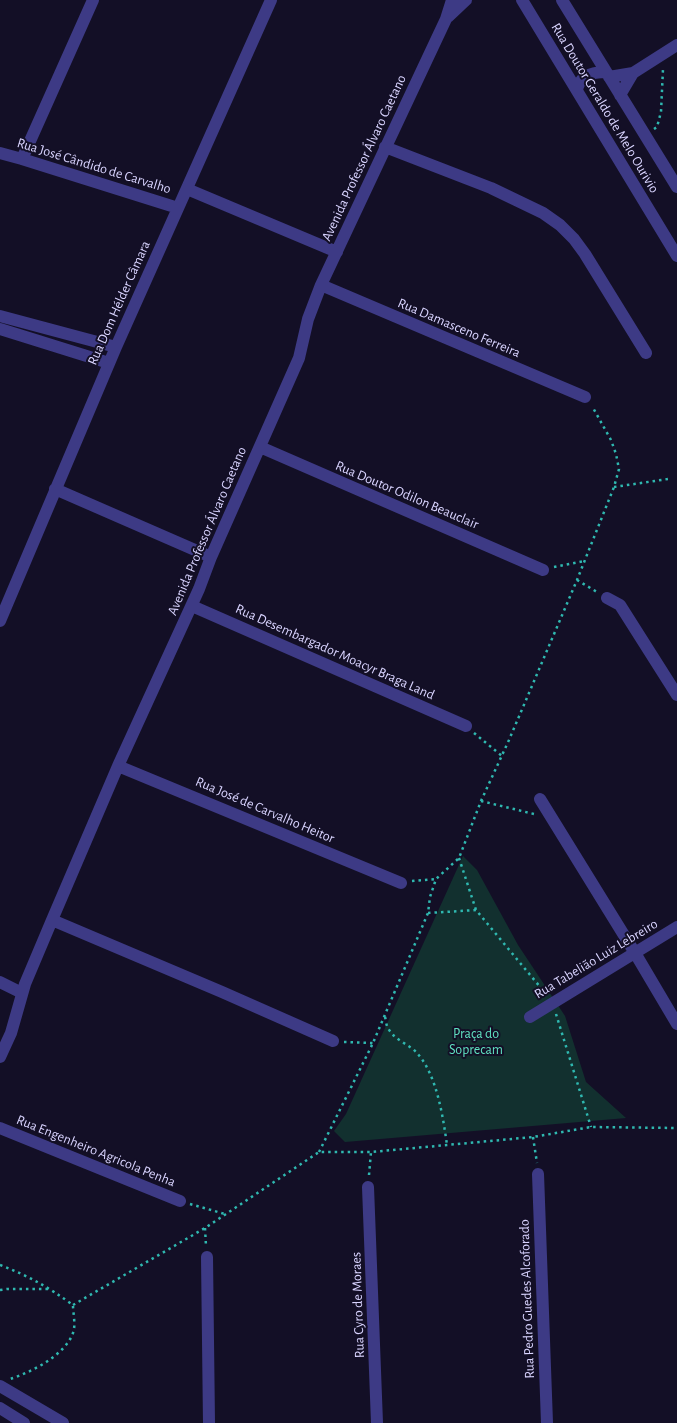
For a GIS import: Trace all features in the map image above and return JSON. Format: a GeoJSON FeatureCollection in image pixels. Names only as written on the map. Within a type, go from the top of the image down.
{"type":"FeatureCollection","features":[{"type":"Feature","properties":{"kind":"street"},"geometry":{"type":"LineString","coordinates":[[22,159],[93,0]]}},
{"type":"Feature","properties":{"kind":"street","name":"Rua Dom Hélder Câmara"},"geometry":{"type":"LineString","coordinates":[[0,621],[109,363],[271,0]]}},
{"type":"Feature","properties":{"kind":"street","name":"Avenida Professor Álvaro Caetano"},"geometry":{"type":"LineString","coordinates":[[0,1057],[11,1033],[22,993],[52,920],[118,766],[192,606],[299,358],[308,319],[321,285],[446,19],[452,0]]}},
{"type":"Feature","properties":{"kind":"street","name":"Avenida Professor Álvaro Caetano"},"geometry":{"type":"LineString","coordinates":[[446,19],[466,0]]}},
{"type":"Feature","properties":{"kind":"street","name":"Rua Doutor Geraldo de Melo Ourivio"},"geometry":{"type":"LineString","coordinates":[[522,0],[677,256]]}},
{"type":"Feature","properties":{"kind":"street","name":"Rua Doutor Geraldo de Melo Ourivio"},"geometry":{"type":"LineString","coordinates":[[562,0],[677,187]]}},
{"type":"Feature","properties":{"kind":"street"},"geometry":{"type":"LineString","coordinates":[[620,95],[632,73],[677,44]]}},
{"type":"Feature","properties":{"kind":"street"},"geometry":{"type":"LineString","coordinates":[[577,90],[578,85],[587,75],[597,72],[608,74],[632,73]]}},
{"type":"Feature","properties":{"kind":"street"},"geometry":{"type":"LineString","coordinates":[[385,147],[516,199],[543,213],[560,225],[585,254],[646,353]]}},
{"type":"Feature","properties":{"kind":"street","name":"Rua José Cândido de Carvalho"},"geometry":{"type":"LineString","coordinates":[[0,153],[178,208]]}},
{"type":"Feature","properties":{"kind":"street"},"geometry":{"type":"LineString","coordinates":[[662,162],[677,162]]}},
{"type":"Feature","properties":{"kind":"street"},"geometry":{"type":"LineString","coordinates":[[187,189],[337,252]]}},
{"type":"Feature","properties":{"kind":"street","name":"Rua Damasceno Ferreira"},"geometry":{"type":"LineString","coordinates":[[321,285],[585,397]]}},
{"type":"Feature","properties":{"kind":"street"},"geometry":{"type":"LineString","coordinates":[[0,316],[116,347]]}},
{"type":"Feature","properties":{"kind":"street"},"geometry":{"type":"LineString","coordinates":[[0,329],[109,363]]}},
{"type":"Feature","properties":{"kind":"street","name":"Rua Doutor Odilon Beauclair"},"geometry":{"type":"LineString","coordinates":[[260,447],[543,570]]}},
{"type":"Feature","properties":{"kind":"street"},"geometry":{"type":"LineString","coordinates":[[55,489],[212,557]]}},
{"type":"Feature","properties":{"kind":"street"},"geometry":{"type":"LineString","coordinates":[[607,598],[620,605],[677,695]]}},
{"type":"Feature","properties":{"kind":"street","name":"Rua Desembargador Moacyr Braga Land"},"geometry":{"type":"LineString","coordinates":[[192,606],[466,726]]}},
{"type":"Feature","properties":{"kind":"street","name":"Rua José de Carvalho Heitor"},"geometry":{"type":"LineString","coordinates":[[118,766],[401,883]]}},
{"type":"Feature","properties":{"kind":"street"},"geometry":{"type":"LineString","coordinates":[[540,799],[677,1024]]}},
{"type":"Feature","properties":{"kind":"street"},"geometry":{"type":"LineString","coordinates":[[52,920],[332,1041]]}},
{"type":"Feature","properties":{"kind":"street","name":"Rua Tabelião Luiz Lebreiro"},"geometry":{"type":"LineString","coordinates":[[530,1017],[677,927]]}},
{"type":"Feature","properties":{"kind":"street"},"geometry":{"type":"LineString","coordinates":[[0,982],[22,993]]}},
{"type":"Feature","properties":{"kind":"street","name":"Rua Engenheiro Agricola Penha"},"geometry":{"type":"LineString","coordinates":[[0,1128],[180,1201]]}},
{"type":"Feature","properties":{"kind":"street","name":"Rua Pedro Guedes Alcoforado"},"geometry":{"type":"LineString","coordinates":[[538,1174],[547,1423]]}},
{"type":"Feature","properties":{"kind":"street","name":"Rua Cyro de Moraes"},"geometry":{"type":"LineString","coordinates":[[368,1187],[377,1423]]}},
{"type":"Feature","properties":{"kind":"street"},"geometry":{"type":"LineString","coordinates":[[207,1257],[209,1423]]}},
{"type":"Feature","properties":{"kind":"street"},"geometry":{"type":"LineString","coordinates":[[3,1383],[63,1423]]}},
{"type":"Feature","properties":{"kind":"street"},"geometry":{"type":"LineString","coordinates":[[0,1408],[24,1423]]}},
{"type":"Feature","properties":{"kind":"path"},"geometry":{"type":"LineString","coordinates":[[645,135],[657,127],[660,112],[662,70],[670,65]]}},
{"type":"Feature","properties":{"kind":"path"},"geometry":{"type":"LineString","coordinates":[[319,1152],[385,1016],[428,913],[430,897],[436,879],[459,858],[481,801],[577,580],[614,487],[619,469],[616,454],[611,440],[594,408],[585,397]]}},
{"type":"Feature","properties":{"kind":"path"},"geometry":{"type":"LineString","coordinates":[[614,487],[668,479]]}},
{"type":"Feature","properties":{"kind":"path"},"geometry":{"type":"LineString","coordinates":[[543,570],[584,561]]}},
{"type":"Feature","properties":{"kind":"path"},"geometry":{"type":"LineString","coordinates":[[577,580],[607,598]]}},
{"type":"Feature","properties":{"kind":"path"},"geometry":{"type":"LineString","coordinates":[[466,726],[502,756]]}},
{"type":"Feature","properties":{"kind":"path"},"geometry":{"type":"LineString","coordinates":[[481,801],[552,818]]}},
{"type":"Feature","properties":{"kind":"path"},"geometry":{"type":"LineString","coordinates":[[459,858],[476,910],[553,1003],[591,1127]]}},
{"type":"Feature","properties":{"kind":"path"},"geometry":{"type":"LineString","coordinates":[[401,883],[436,879]]}},
{"type":"Feature","properties":{"kind":"path"},"geometry":{"type":"LineString","coordinates":[[428,913],[476,910]]}},
{"type":"Feature","properties":{"kind":"path"},"geometry":{"type":"LineString","coordinates":[[385,1016],[388,1028],[398,1039],[417,1052],[426,1066],[442,1113],[447,1145]]}},
{"type":"Feature","properties":{"kind":"path"},"geometry":{"type":"LineString","coordinates":[[332,1041],[372,1043]]}},
{"type":"Feature","properties":{"kind":"path"},"geometry":{"type":"LineString","coordinates":[[534,1137],[538,1174]]}},
{"type":"Feature","properties":{"kind":"path"},"geometry":{"type":"LineString","coordinates":[[368,1187],[371,1152]]}},
{"type":"Feature","properties":{"kind":"path"},"geometry":{"type":"LineString","coordinates":[[180,1201],[225,1214]]}},
{"type":"Feature","properties":{"kind":"path"},"geometry":{"type":"LineString","coordinates":[[205,1228],[207,1257]]}},
{"type":"Feature","properties":{"kind":"path"},"geometry":{"type":"LineString","coordinates":[[0,1265],[26,1275],[73,1305],[74,1332],[63,1349],[48,1360],[3,1383]]}},
{"type":"Feature","properties":{"kind":"path"},"geometry":{"type":"LineString","coordinates":[[0,1290],[7,1288],[50,1289]]}},
{"type":"Feature","properties":{"kind":"green space","name":"Praça do Soprecam"},"geometry":{"type":"Polygon","coordinates":[[[463,856],[477,870],[518,945],[565,1016],[586,1082],[626,1118],[345,1142],[334,1131],[346,1114],[463,856]]]}}]}
